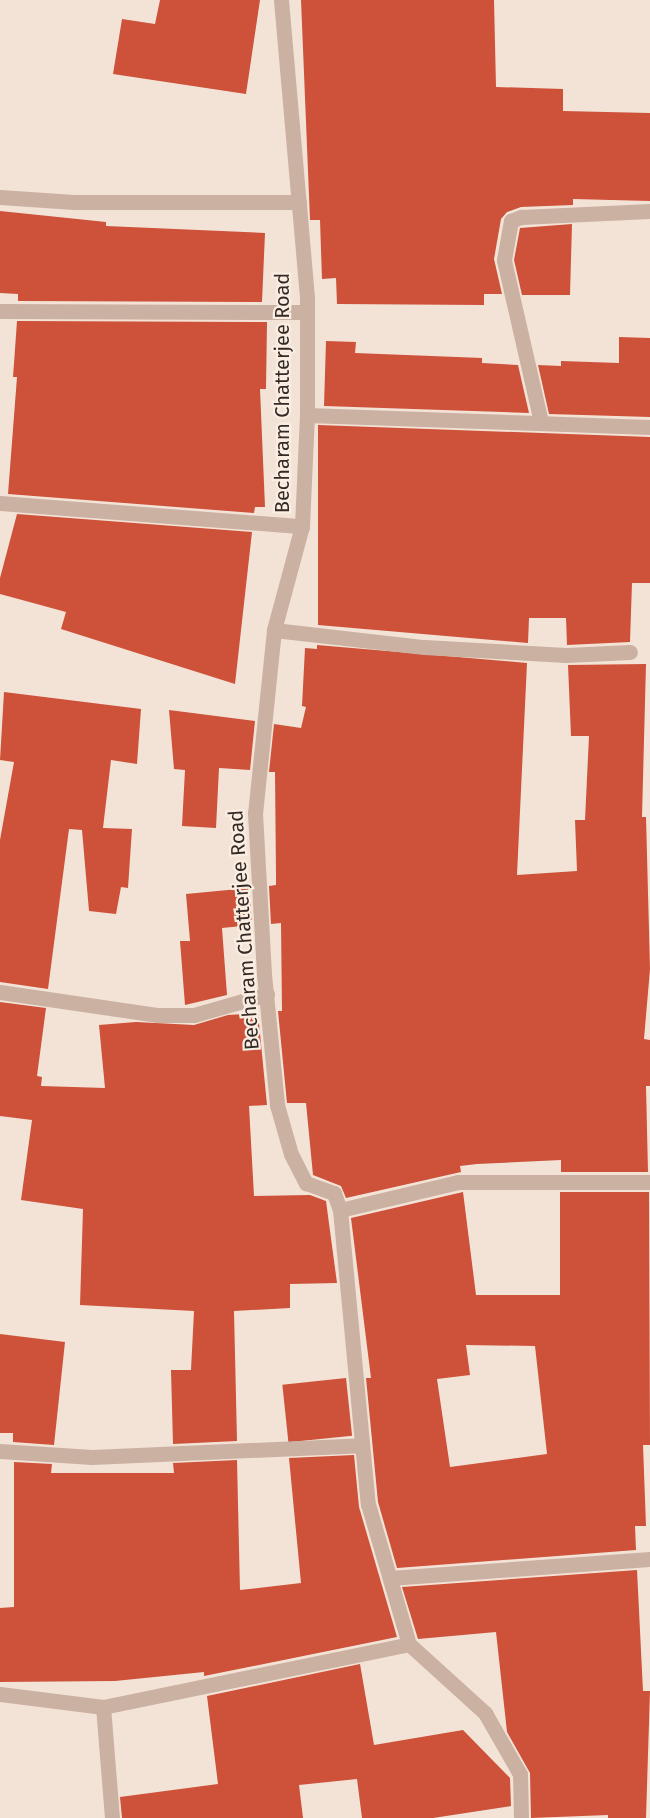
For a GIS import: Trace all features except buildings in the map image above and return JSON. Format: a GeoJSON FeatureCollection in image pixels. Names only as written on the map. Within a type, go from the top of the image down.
{"type":"FeatureCollection","features":[{"type":"Feature","properties":{"kind":"street","name":"Becharam Chatterjee Road"},"geometry":{"type":"LineString","coordinates":[[281,0],[307,312],[307,415],[302,526],[274,630],[255,813],[277,1105],[291,1154],[306,1183],[334,1193],[340,1210]]}},
{"type":"Feature","properties":{"kind":"street"},"geometry":{"type":"LineString","coordinates":[[0,197],[74,202],[299,202]]}},
{"type":"Feature","properties":{"kind":"street"},"geometry":{"type":"LineString","coordinates":[[541,422],[504,260],[511,220],[521,217],[650,211]]}},
{"type":"Feature","properties":{"kind":"street"},"geometry":{"type":"LineString","coordinates":[[0,310],[307,312]]}},
{"type":"Feature","properties":{"kind":"street"},"geometry":{"type":"LineString","coordinates":[[307,415],[650,427]]}},
{"type":"Feature","properties":{"kind":"street"},"geometry":{"type":"LineString","coordinates":[[0,503],[302,526]]}},
{"type":"Feature","properties":{"kind":"street"},"geometry":{"type":"LineString","coordinates":[[274,630],[424,647],[566,655],[630,652]]}},
{"type":"Feature","properties":{"kind":"street"},"geometry":{"type":"LineString","coordinates":[[0,992],[158,1015],[194,1015],[267,994]]}},
{"type":"Feature","properties":{"kind":"street"},"geometry":{"type":"LineString","coordinates":[[521,1818],[520,1774],[485,1713],[408,1644],[368,1504],[340,1210],[458,1182],[650,1182]]}},
{"type":"Feature","properties":{"kind":"street"},"geometry":{"type":"LineString","coordinates":[[0,1451],[92,1457],[362,1445]]}},
{"type":"Feature","properties":{"kind":"street"},"geometry":{"type":"LineString","coordinates":[[390,1578],[650,1559]]}},
{"type":"Feature","properties":{"kind":"street"},"geometry":{"type":"LineString","coordinates":[[0,1694],[103,1707],[408,1644]]}},
{"type":"Feature","properties":{"kind":"street"},"geometry":{"type":"LineString","coordinates":[[103,1707],[112,1818]]}}]}
